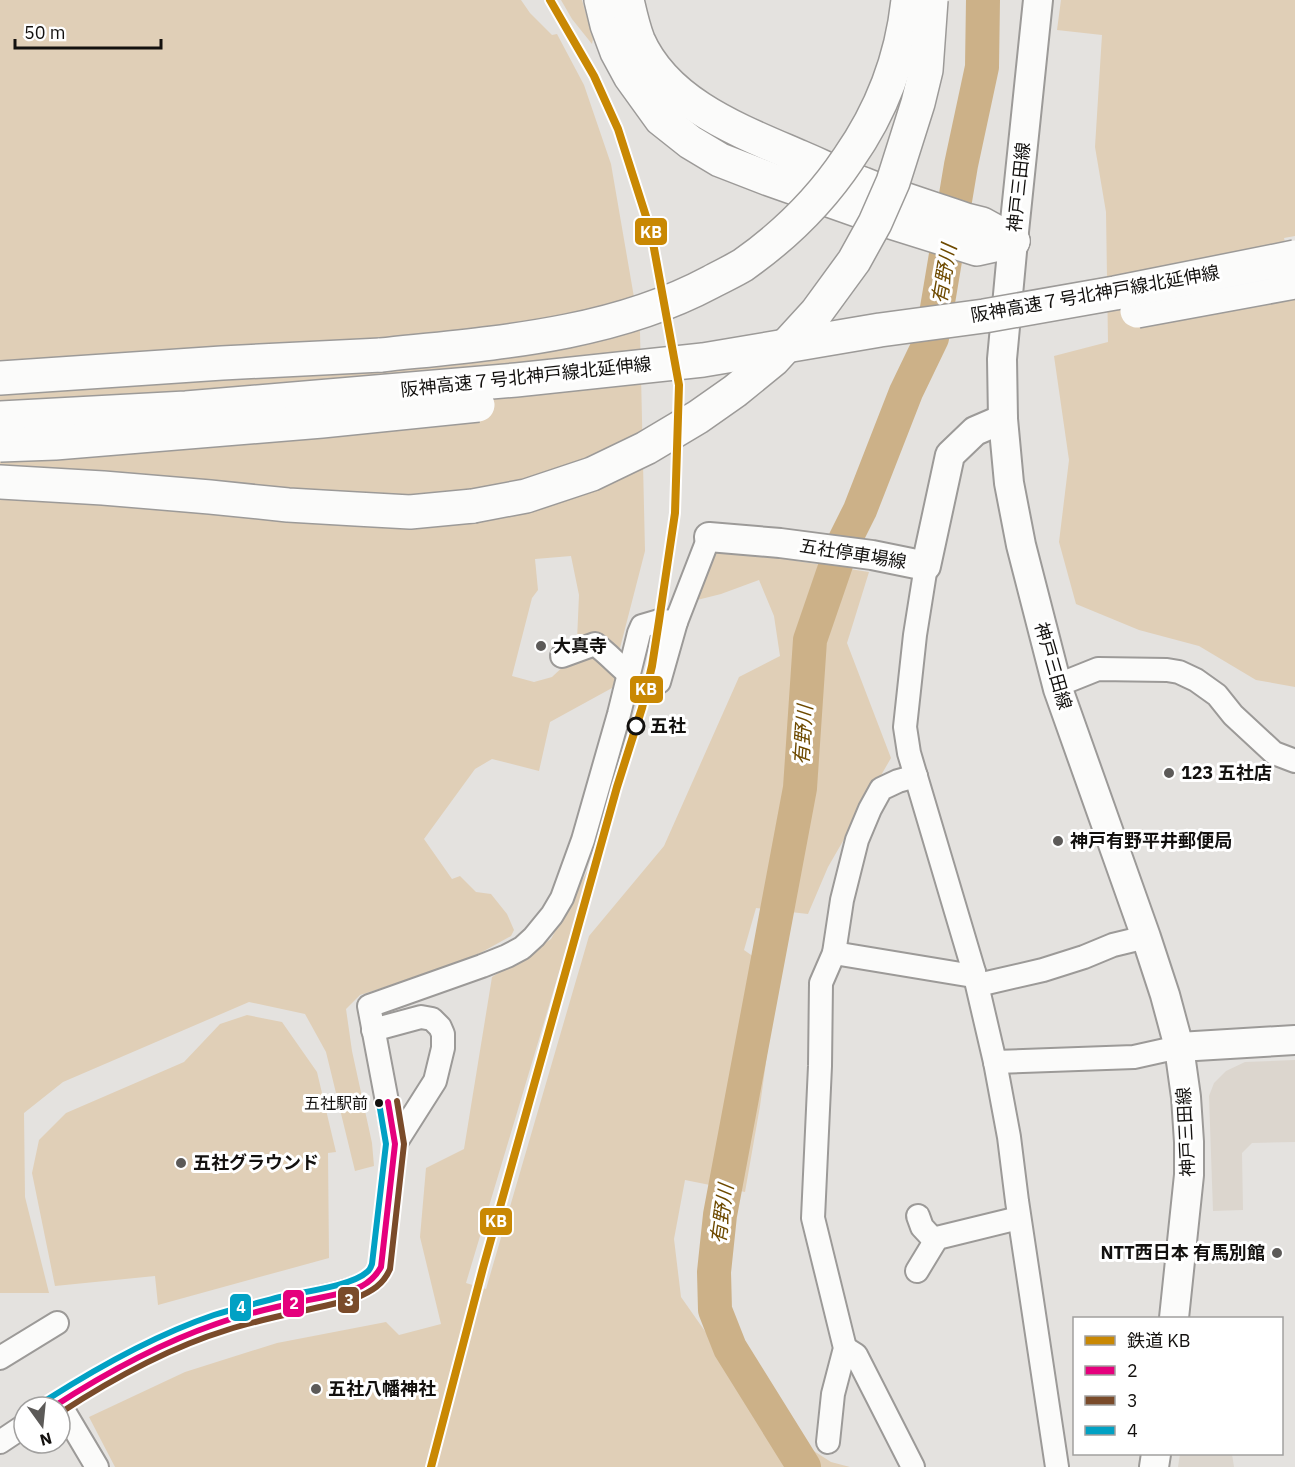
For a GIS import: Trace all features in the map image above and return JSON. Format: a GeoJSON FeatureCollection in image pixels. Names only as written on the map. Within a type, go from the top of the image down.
{"type":"FeatureCollection","features":[{"type":"Feature","properties":{"kind":"highway"},"geometry":{"type":"LineString","coordinates":[[601,0],[616,52],[661,119],[690,142],[720,160],[769,179],[894,209],[979,236],[1013,241]]}},
{"type":"Feature","properties":{"kind":"highway"},"geometry":{"type":"LineString","coordinates":[[627,0],[638,40],[650,62],[668,83],[693,104],[717,120],[744,133],[864,184],[894,209]]}},
{"type":"Feature","properties":{"kind":"highway"},"geometry":{"type":"LineString","coordinates":[[0,378],[381,355],[487,344],[569,331],[629,316],[687,295],[742,265],[782,234],[813,205],[835,179],[877,111],[903,39],[908,0]]}},
{"type":"Feature","properties":{"kind":"highway"},"geometry":{"type":"LineString","coordinates":[[0,482],[115,489],[288,505],[410,512],[474,506],[526,496],[592,474],[646,448],[698,417],[773,360],[809,321],[854,261],[875,223],[893,182],[918,103],[926,69],[932,0]]}},
{"type":"Feature","properties":{"kind":"highway","name":"阪神高速７号北神戸線北延伸線"},"geometry":{"type":"LineString","coordinates":[[0,418],[186,408],[516,380],[703,360],[880,330],[984,316],[1295,257]]}},
{"type":"Feature","properties":{"kind":"highway","name":"阪神高速７号北神戸線北延伸線"},"geometry":{"type":"LineString","coordinates":[[0,445],[54,443],[322,421],[513,402],[694,380],[1032,330],[1295,282]]}},
{"type":"Feature","properties":{"kind":"main road","name":"神戸三田線"},"geometry":{"type":"LineString","coordinates":[[1038,0],[1002,359],[1003,418],[1009,483],[1019,534],[1058,689],[1146,937],[1179,1047],[1186,1097],[1189,1175],[1174,1317]]}},
{"type":"Feature","properties":{"kind":"main road","name":"五社停車場線"},"geometry":{"type":"LineString","coordinates":[[709,537],[780,543],[872,555],[926,566],[950,455],[975,431],[1003,418]]}},
{"type":"Feature","properties":{"kind":"main road"},"geometry":{"type":"LineString","coordinates":[[1179,1047],[1295,1040]]}},
{"type":"Feature","properties":{"kind":"street"},"geometry":{"type":"LineString","coordinates":[[659,682],[676,622],[709,537]]}},
{"type":"Feature","properties":{"kind":"street"},"geometry":{"type":"LineString","coordinates":[[926,566],[915,635],[905,727],[909,753],[976,979],[995,1062],[1009,1137],[1057,1467]]}},
{"type":"Feature","properties":{"kind":"street"},"geometry":{"type":"LineString","coordinates":[[71,1395],[125,1364],[198,1330],[349,1290],[369,1283],[375,1277],[381,1267],[395,1144],[369,1006],[507,956],[522,948],[543,928],[562,898],[583,840],[620,714],[642,626],[659,621],[676,622]]}},
{"type":"Feature","properties":{"kind":"street"},"geometry":{"type":"LineString","coordinates":[[562,656],[595,644],[629,674]]}},
{"type":"Feature","properties":{"kind":"street"},"geometry":{"type":"LineString","coordinates":[[1058,689],[1068,681],[1098,669],[1179,672],[1196,680],[1217,695],[1233,715],[1274,753],[1295,761]]}},
{"type":"Feature","properties":{"kind":"street"},"geometry":{"type":"LineString","coordinates":[[828,1442],[833,1394],[845,1348],[813,1218],[820,1066],[821,982],[834,953],[842,900],[857,840],[870,809],[881,789],[916,776]]}},
{"type":"Feature","properties":{"kind":"street"},"geometry":{"type":"LineString","coordinates":[[834,953],[967,975],[976,979],[1043,970],[1113,945],[1146,937]]}},
{"type":"Feature","properties":{"kind":"street"},"geometry":{"type":"LineString","coordinates":[[373,1030],[422,1017],[436,1022],[443,1034],[443,1048],[435,1081],[395,1144]]}},
{"type":"Feature","properties":{"kind":"street"},"geometry":{"type":"LineString","coordinates":[[995,1062],[1134,1057],[1179,1047]]}},
{"type":"Feature","properties":{"kind":"street"},"geometry":{"type":"LineString","coordinates":[[918,1216],[922,1227],[935,1241]]}},
{"type":"Feature","properties":{"kind":"street"},"geometry":{"type":"LineString","coordinates":[[917,1271],[938,1238],[1019,1218]]}},
{"type":"Feature","properties":{"kind":"street"},"geometry":{"type":"LineString","coordinates":[[0,1358],[57,1323]]}},
{"type":"Feature","properties":{"kind":"street"},"geometry":{"type":"LineString","coordinates":[[845,1348],[856,1354],[913,1467]]}},
{"type":"Feature","properties":{"kind":"street"},"geometry":{"type":"LineString","coordinates":[[72,1430],[95,1466]]}},
{"type":"Feature","properties":{"kind":"shaded area"},"geometry":{"type":"Polygon","coordinates":[[[0,0],[521,0],[530,13],[552,35],[557,34],[584,85],[611,164],[640,332],[645,551],[620,648],[600,637],[577,640],[579,595],[571,556],[535,559],[538,590],[532,598],[512,676],[534,682],[552,677],[569,661],[592,654],[617,673],[612,688],[550,722],[539,771],[492,759],[475,769],[424,839],[452,879],[460,876],[476,892],[491,894],[507,914],[514,930],[511,936],[466,961],[360,995],[346,1009],[352,1051],[372,1143],[374,1166],[355,1171],[326,1052],[305,1014],[249,1002],[63,1082],[24,1113],[25,1197],[49,1293],[0,1293],[0,0]]]}},
{"type":"Feature","properties":{"kind":"shaded area"},"geometry":{"type":"Polygon","coordinates":[[[561,0],[582,0],[593,39],[592,44],[572,19],[561,0]]]}},
{"type":"Feature","properties":{"kind":"shaded area"},"geometry":{"type":"Polygon","coordinates":[[[1061,0],[1295,0],[1295,236],[1284,238],[1295,283],[1295,687],[1256,680],[1199,646],[1139,630],[1076,604],[1059,542],[1069,460],[1054,356],[1108,342],[1106,212],[1095,147],[1102,35],[1057,30],[1061,0]]]}},
{"type":"Feature","properties":{"kind":"shaded area"},"geometry":{"type":"Polygon","coordinates":[[[712,548],[869,572],[847,643],[891,758],[828,867],[808,914],[756,908],[744,950],[778,974],[760,1106],[745,1192],[685,1180],[674,1239],[681,1297],[728,1364],[768,1386],[803,1444],[831,1462],[850,1467],[115,1467],[89,1417],[185,1372],[277,1343],[386,1322],[399,1335],[441,1324],[420,1237],[426,1168],[464,1149],[492,977],[551,939],[592,862],[466,1283],[486,1289],[589,936],[664,846],[739,677],[780,656],[774,616],[759,580],[697,600],[712,548]]]}},
{"type":"Feature","properties":{"kind":"shaded area","name":"五社グラウンド"},"geometry":{"type":"Polygon","coordinates":[[[247,1015],[282,1022],[317,1072],[336,1152],[328,1153],[329,1258],[158,1305],[155,1276],[55,1286],[32,1173],[39,1140],[66,1113],[184,1062],[220,1024],[247,1015]]]}},
{"type":"Feature","properties":{"kind":"shaded area"},"geometry":{"type":"Polygon","coordinates":[[[1295,1060],[1295,1142],[1252,1143],[1242,1153],[1243,1210],[1213,1211],[1209,1096],[1214,1083],[1226,1071],[1245,1062],[1295,1060]]]}},
{"type":"Feature","properties":{"kind":"shaded area"},"geometry":{"type":"Polygon","coordinates":[[[1180,1455],[1232,1455],[1234,1467],[1178,1467],[1180,1455]]]}},
{"type":"Feature","properties":{"kind":"waterway","name":"有野川"},"geometry":{"type":"LineString","coordinates":[[804,1467],[730,1348],[715,1310],[714,1272],[720,1215],[800,788],[810,640],[843,544],[860,510],[906,392],[932,338],[961,165],[982,67],[983,0]]}},
{"type":"Feature","properties":{"kind":"rail line","name":"KB"},"geometry":{"type":"LineString","coordinates":[[431,1467],[483,1268],[617,787],[642,708],[652,666],[675,513],[679,385],[651,232],[618,129],[594,76],[550,0]]}},
{"type":"Feature","properties":{"kind":"transit line","name":"3"},"geometry":{"type":"LineString","coordinates":[[72,1406],[162,1355],[205,1337],[243,1325],[356,1298],[380,1283],[390,1269],[404,1144],[397,1101]]}},
{"type":"Feature","properties":{"kind":"transit line","name":"2"},"geometry":{"type":"LineString","coordinates":[[72,1395],[132,1361],[194,1332],[249,1314],[348,1291],[371,1280],[381,1267],[395,1144],[388,1102]]}},
{"type":"Feature","properties":{"kind":"transit line","name":"4"},"geometry":{"type":"LineString","coordinates":[[55,1395],[128,1352],[192,1323],[222,1312],[280,1297],[339,1285],[360,1277],[368,1271],[372,1264],[386,1144],[379,1103]]}},
{"type":"Feature","properties":{"kind":"place","name":"大真寺"},"geometry":{"type":"Point","coordinates":[541,646]}},
{"type":"Feature","properties":{"kind":"place","name":"五社"},"geometry":{"type":"Point","coordinates":[636,726]}},
{"type":"Feature","properties":{"kind":"place","name":"123 五社店"},"geometry":{"type":"Point","coordinates":[1169,773]}},
{"type":"Feature","properties":{"kind":"place","name":"神戸有野平井郵便局"},"geometry":{"type":"Point","coordinates":[1058,841]}},
{"type":"Feature","properties":{"kind":"place","name":"五社駅前"},"geometry":{"type":"Point","coordinates":[379,1103]}},
{"type":"Feature","properties":{"kind":"place","name":"五社グラウンド"},"geometry":{"type":"Point","coordinates":[181,1163]}},
{"type":"Feature","properties":{"kind":"place","name":"NTT西日本 有馬別館"},"geometry":{"type":"Point","coordinates":[1277,1253]}},
{"type":"Feature","properties":{"kind":"place","name":"五社八幡神社"},"geometry":{"type":"Point","coordinates":[316,1389]}}]}
